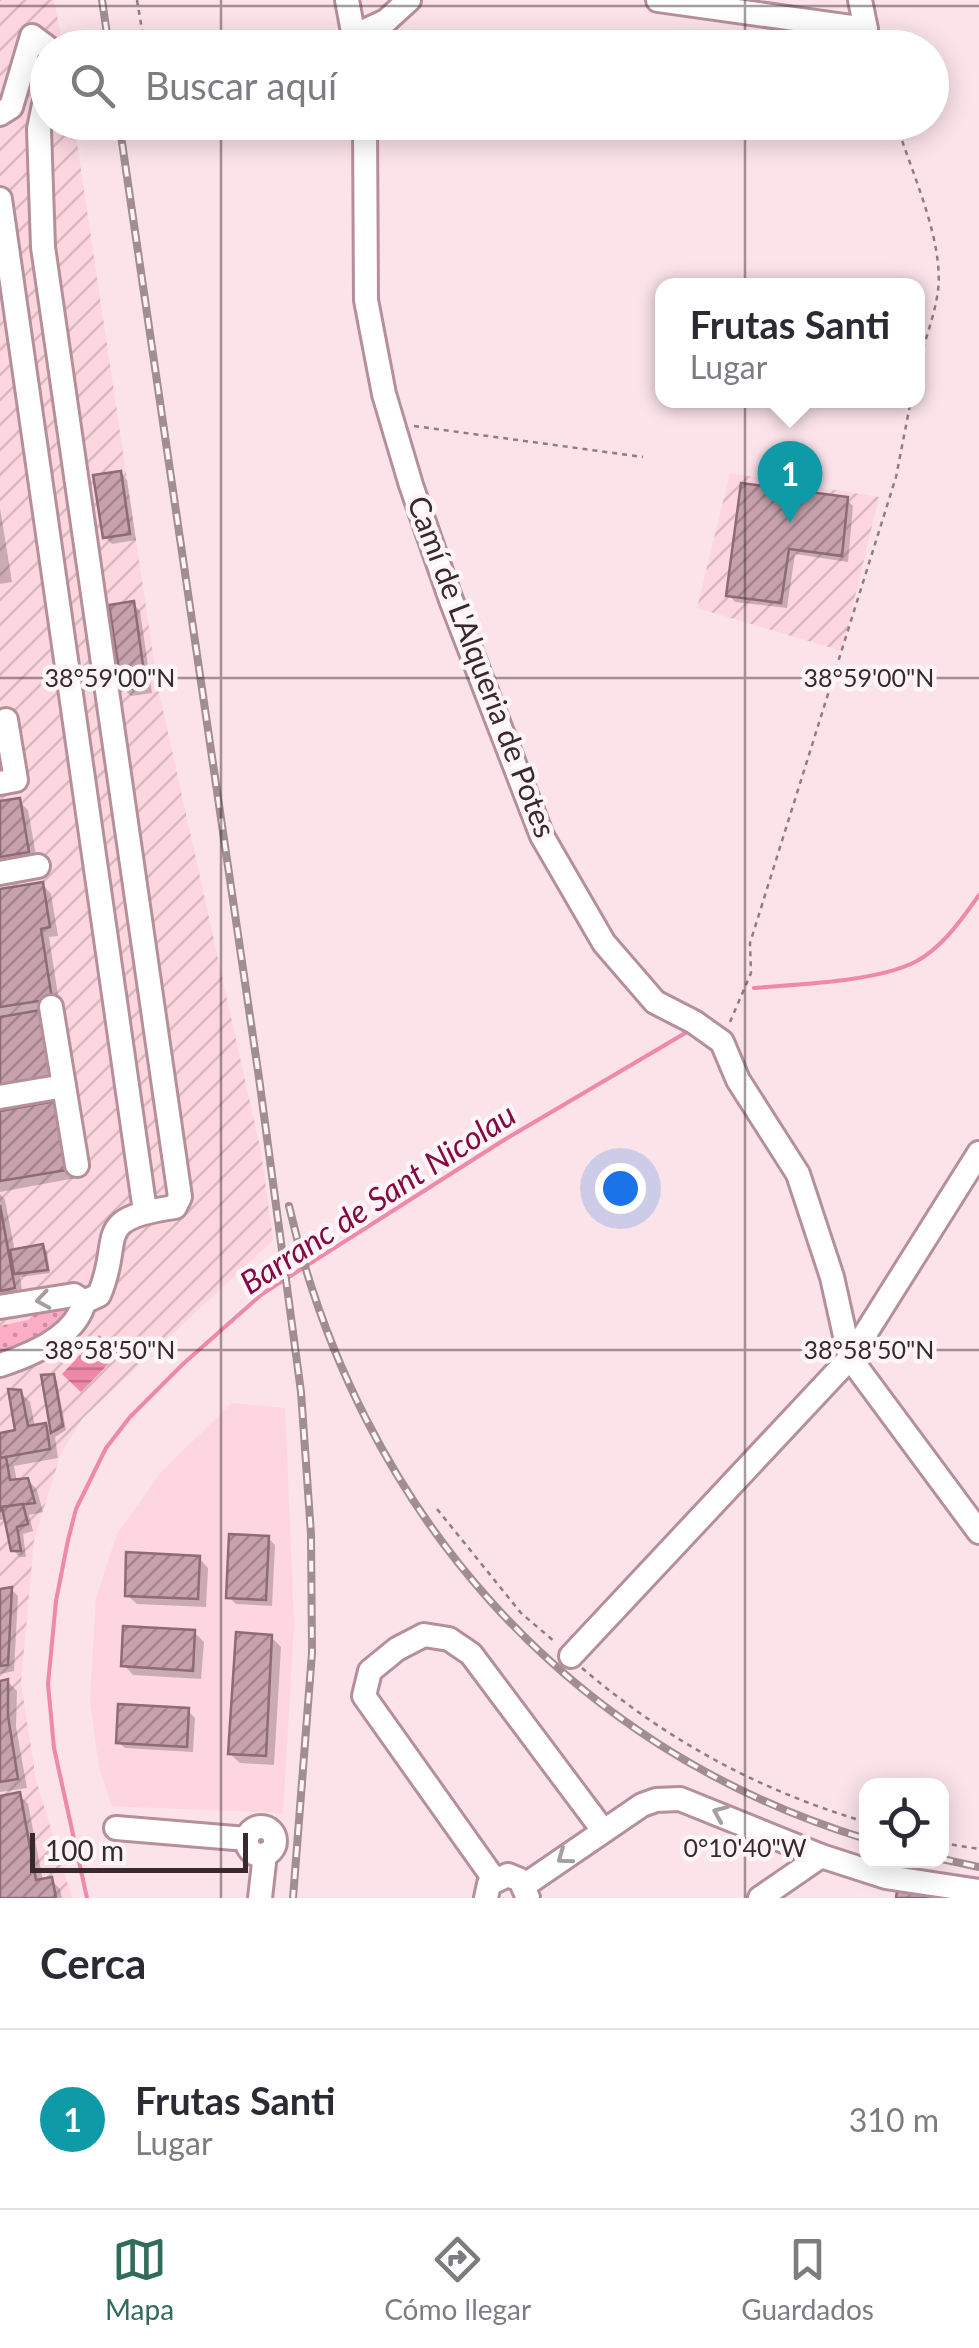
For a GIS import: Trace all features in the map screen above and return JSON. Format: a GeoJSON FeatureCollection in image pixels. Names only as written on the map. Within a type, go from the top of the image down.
{"type":"FeatureCollection","features":[{"type":"Feature","properties":{"kind":"street"},"geometry":{"type":"LineString","coordinates":[[348,0],[353,30]]}},
{"type":"Feature","properties":{"kind":"street"},"geometry":{"type":"LineString","coordinates":[[372,30],[409,0]]}},
{"type":"Feature","properties":{"kind":"street"},"geometry":{"type":"LineString","coordinates":[[658,0],[866,29],[860,0]]}},
{"type":"Feature","properties":{"kind":"street"},"geometry":{"type":"LineString","coordinates":[[0,114],[11,108],[30,43]]}},
{"type":"Feature","properties":{"kind":"street"},"geometry":{"type":"LineString","coordinates":[[0,1365],[30,1354],[80,1317],[84,1302],[98,1295],[104,1284],[111,1236],[118,1227],[145,1211],[175,1207],[180,1196],[43,247],[39,140]]}},
{"type":"Feature","properties":{"kind":"street","name":"Camí de L'Alqueria de Potes"},"geometry":{"type":"LineString","coordinates":[[366,140],[366,300],[392,424],[451,600],[542,836],[604,942],[654,1002],[694,1022],[722,1042]]}},
{"type":"Feature","properties":{"kind":"street"},"geometry":{"type":"LineString","coordinates":[[0,200],[145,1211]]}},
{"type":"Feature","properties":{"kind":"street"},"geometry":{"type":"LineString","coordinates":[[0,784],[16,780],[6,720]]}},
{"type":"Feature","properties":{"kind":"street"},"geometry":{"type":"LineString","coordinates":[[0,873],[38,866]]}},
{"type":"Feature","properties":{"kind":"street"},"geometry":{"type":"LineString","coordinates":[[51,1007],[77,1166]]}},
{"type":"Feature","properties":{"kind":"street"},"geometry":{"type":"LineString","coordinates":[[722,1042],[738,1080],[798,1174],[832,1278],[850,1358],[979,1532]]}},
{"type":"Feature","properties":{"kind":"street"},"geometry":{"type":"LineString","coordinates":[[0,1097],[64,1086]]}},
{"type":"Feature","properties":{"kind":"street"},"geometry":{"type":"LineString","coordinates":[[571,1656],[850,1358],[979,1153]]}},
{"type":"Feature","properties":{"kind":"street"},"geometry":{"type":"LineString","coordinates":[[0,1306],[74,1294],[84,1302]]}},
{"type":"Feature","properties":{"kind":"street"},"geometry":{"type":"LineString","coordinates":[[602,1830],[471,1654],[449,1638],[424,1635],[397,1649],[370,1671],[364,1696],[490,1888],[514,1876],[526,1892],[602,1830],[642,1805],[680,1798],[821,1856],[885,1888],[979,1892]]}},
{"type":"Feature","properties":{"kind":"street"},"geometry":{"type":"LineString","coordinates":[[116,1828],[256,1847],[260,1898]]}},
{"type":"Feature","properties":{"kind":"street"},"geometry":{"type":"LineString","coordinates":[[760,1898],[821,1856]]}},
{"type":"Feature","properties":{"kind":"path"},"geometry":{"type":"LineString","coordinates":[[137,0],[142,30]]}},
{"type":"Feature","properties":{"kind":"path"},"geometry":{"type":"LineString","coordinates":[[902,140],[938,266],[938,295],[925,340]]}},
{"type":"Feature","properties":{"kind":"path"},"geometry":{"type":"LineString","coordinates":[[722,1042],[751,973],[750,943],[896,477],[909,408]]}},
{"type":"Feature","properties":{"kind":"path"},"geometry":{"type":"LineString","coordinates":[[392,424],[643,457]]}},
{"type":"Feature","properties":{"kind":"path"},"geometry":{"type":"LineString","coordinates":[[437,1509],[521,1614],[630,1710],[708,1758],[778,1792],[859,1820]]}},
{"type":"Feature","properties":{"kind":"path"},"geometry":{"type":"LineString","coordinates":[[949,1843],[979,1849]]}},
{"type":"Feature","properties":{"kind":"shaded area"},"geometry":{"type":"Polygon","coordinates":[[[0,0],[54,0],[60,30],[30,30],[30,140],[77,140],[158,688],[261,1152],[273,1240],[82,1419],[61,1453],[34,1540],[21,1683],[36,1780],[72,1898],[0,1898],[0,0]]]}},
{"type":"Feature","properties":{"kind":"shaded area"},"geometry":{"type":"Polygon","coordinates":[[[730,473],[879,497],[842,651],[697,608],[730,473]]]}},
{"type":"Feature","properties":{"kind":"shaded area"},"geometry":{"type":"Polygon","coordinates":[[[64,1305],[69,1314],[33,1339],[0,1352],[0,1326],[32,1319],[32,1309],[64,1305]]]}},
{"type":"Feature","properties":{"kind":"shaded area"},"geometry":{"type":"Polygon","coordinates":[[[99,1335],[119,1353],[81,1392],[62,1374],[99,1335]]]}},
{"type":"Feature","properties":{"kind":"shaded area"},"geometry":{"type":"Polygon","coordinates":[[[232,1403],[285,1408],[294,1624],[283,1813],[112,1806],[99,1767],[90,1701],[96,1598],[117,1534],[162,1471],[232,1403]]]}},
{"type":"Feature","properties":{"kind":"building"},"geometry":{"type":"Polygon","coordinates":[[[121,471],[130,534],[103,538],[93,475],[121,471]]]}},
{"type":"Feature","properties":{"kind":"building"},"geometry":{"type":"Polygon","coordinates":[[[741,483],[848,497],[842,556],[789,549],[781,603],[726,596],[741,483]]]}},
{"type":"Feature","properties":{"kind":"building"},"geometry":{"type":"Polygon","coordinates":[[[134,601],[146,687],[122,690],[109,605],[134,601]]]}},
{"type":"Feature","properties":{"kind":"building"},"geometry":{"type":"Polygon","coordinates":[[[20,798],[29,852],[0,857],[0,801],[20,798]]]}},
{"type":"Feature","properties":{"kind":"building"},"geometry":{"type":"Polygon","coordinates":[[[43,882],[50,927],[41,929],[52,999],[0,1007],[0,889],[43,882]]]}},
{"type":"Feature","properties":{"kind":"building"},"geometry":{"type":"Polygon","coordinates":[[[47,1009],[58,1077],[0,1086],[0,1017],[47,1009]]]}},
{"type":"Feature","properties":{"kind":"building"},"geometry":{"type":"Polygon","coordinates":[[[61,1100],[73,1169],[0,1181],[0,1111],[61,1100]]]}},
{"type":"Feature","properties":{"kind":"building"},"geometry":{"type":"Polygon","coordinates":[[[0,1205],[15,1288],[0,1291],[0,1205]]]}},
{"type":"Feature","properties":{"kind":"building"},"geometry":{"type":"Polygon","coordinates":[[[43,1244],[48,1270],[14,1274],[10,1250],[43,1244]]]}},
{"type":"Feature","properties":{"kind":"building"},"geometry":{"type":"Polygon","coordinates":[[[54,1374],[63,1426],[51,1433],[41,1375],[54,1374]]]}},
{"type":"Feature","properties":{"kind":"building"},"geometry":{"type":"Polygon","coordinates":[[[8,1389],[21,1390],[28,1426],[46,1423],[50,1449],[0,1458],[0,1433],[15,1430],[8,1389]]]}},
{"type":"Feature","properties":{"kind":"building"},"geometry":{"type":"Polygon","coordinates":[[[6,1457],[10,1480],[28,1478],[35,1503],[2,1507],[0,1512],[0,1458],[6,1457]]]}},
{"type":"Feature","properties":{"kind":"building"},"geometry":{"type":"Polygon","coordinates":[[[23,1504],[28,1524],[17,1527],[21,1551],[11,1551],[2,1507],[23,1504]]]}},
{"type":"Feature","properties":{"kind":"building"},"geometry":{"type":"Polygon","coordinates":[[[229,1534],[269,1536],[266,1600],[226,1598],[229,1534]]]}},
{"type":"Feature","properties":{"kind":"building"},"geometry":{"type":"Polygon","coordinates":[[[126,1552],[200,1556],[198,1599],[125,1596],[126,1552]]]}},
{"type":"Feature","properties":{"kind":"building"},"geometry":{"type":"Polygon","coordinates":[[[12,1587],[8,1665],[0,1666],[0,1589],[12,1587]]]}},
{"type":"Feature","properties":{"kind":"building"},"geometry":{"type":"Polygon","coordinates":[[[123,1626],[195,1630],[193,1671],[121,1666],[123,1626]]]}},
{"type":"Feature","properties":{"kind":"building"},"geometry":{"type":"Polygon","coordinates":[[[236,1632],[272,1635],[266,1756],[228,1754],[236,1632]]]}},
{"type":"Feature","properties":{"kind":"building"},"geometry":{"type":"Polygon","coordinates":[[[8,1679],[8,1716],[18,1779],[0,1782],[0,1681],[8,1679]]]}},
{"type":"Feature","properties":{"kind":"building"},"geometry":{"type":"Polygon","coordinates":[[[118,1704],[189,1708],[187,1747],[116,1743],[118,1704]]]}},
{"type":"Feature","properties":{"kind":"building"},"geometry":{"type":"Polygon","coordinates":[[[20,1792],[36,1880],[52,1877],[56,1898],[0,1898],[0,1796],[20,1792]]]}},
{"type":"Feature","properties":{"kind":"building"},"geometry":{"type":"Polygon","coordinates":[[[898,1883],[978,1898],[896,1898],[898,1883]]]}},
{"type":"Feature","properties":{"kind":"waterway","name":"Barranc de Sant Nicolau"},"geometry":{"type":"LineString","coordinates":[[754,988],[858,978],[915,962],[943,941],[979,895]]}},
{"type":"Feature","properties":{"kind":"waterway","name":"Barranc de Sant Nicolau"},"geometry":{"type":"LineString","coordinates":[[87,1898],[54,1748],[48,1684],[56,1601],[68,1540],[76,1509],[106,1448],[130,1417],[183,1364],[262,1294],[504,1140],[687,1032]]}},
{"type":"Feature","properties":{"kind":"railway"},"geometry":{"type":"LineString","coordinates":[[102,0],[106,30]]}},
{"type":"Feature","properties":{"kind":"railway"},"geometry":{"type":"LineString","coordinates":[[122,140],[301,1392],[311,1534],[312,1653],[293,1898]]}},
{"type":"Feature","properties":{"kind":"railway"},"geometry":{"type":"LineString","coordinates":[[289,1206],[322,1316],[366,1420],[423,1515],[491,1602],[570,1679],[659,1744],[758,1798],[859,1836]]}},
{"type":"Feature","properties":{"kind":"railway"},"geometry":{"type":"LineString","coordinates":[[949,1861],[979,1867]]}},
{"type":"Feature","properties":{"kind":"place","name":"Frutas Santi"},"geometry":{"type":"Point","coordinates":[790,523]}}]}
